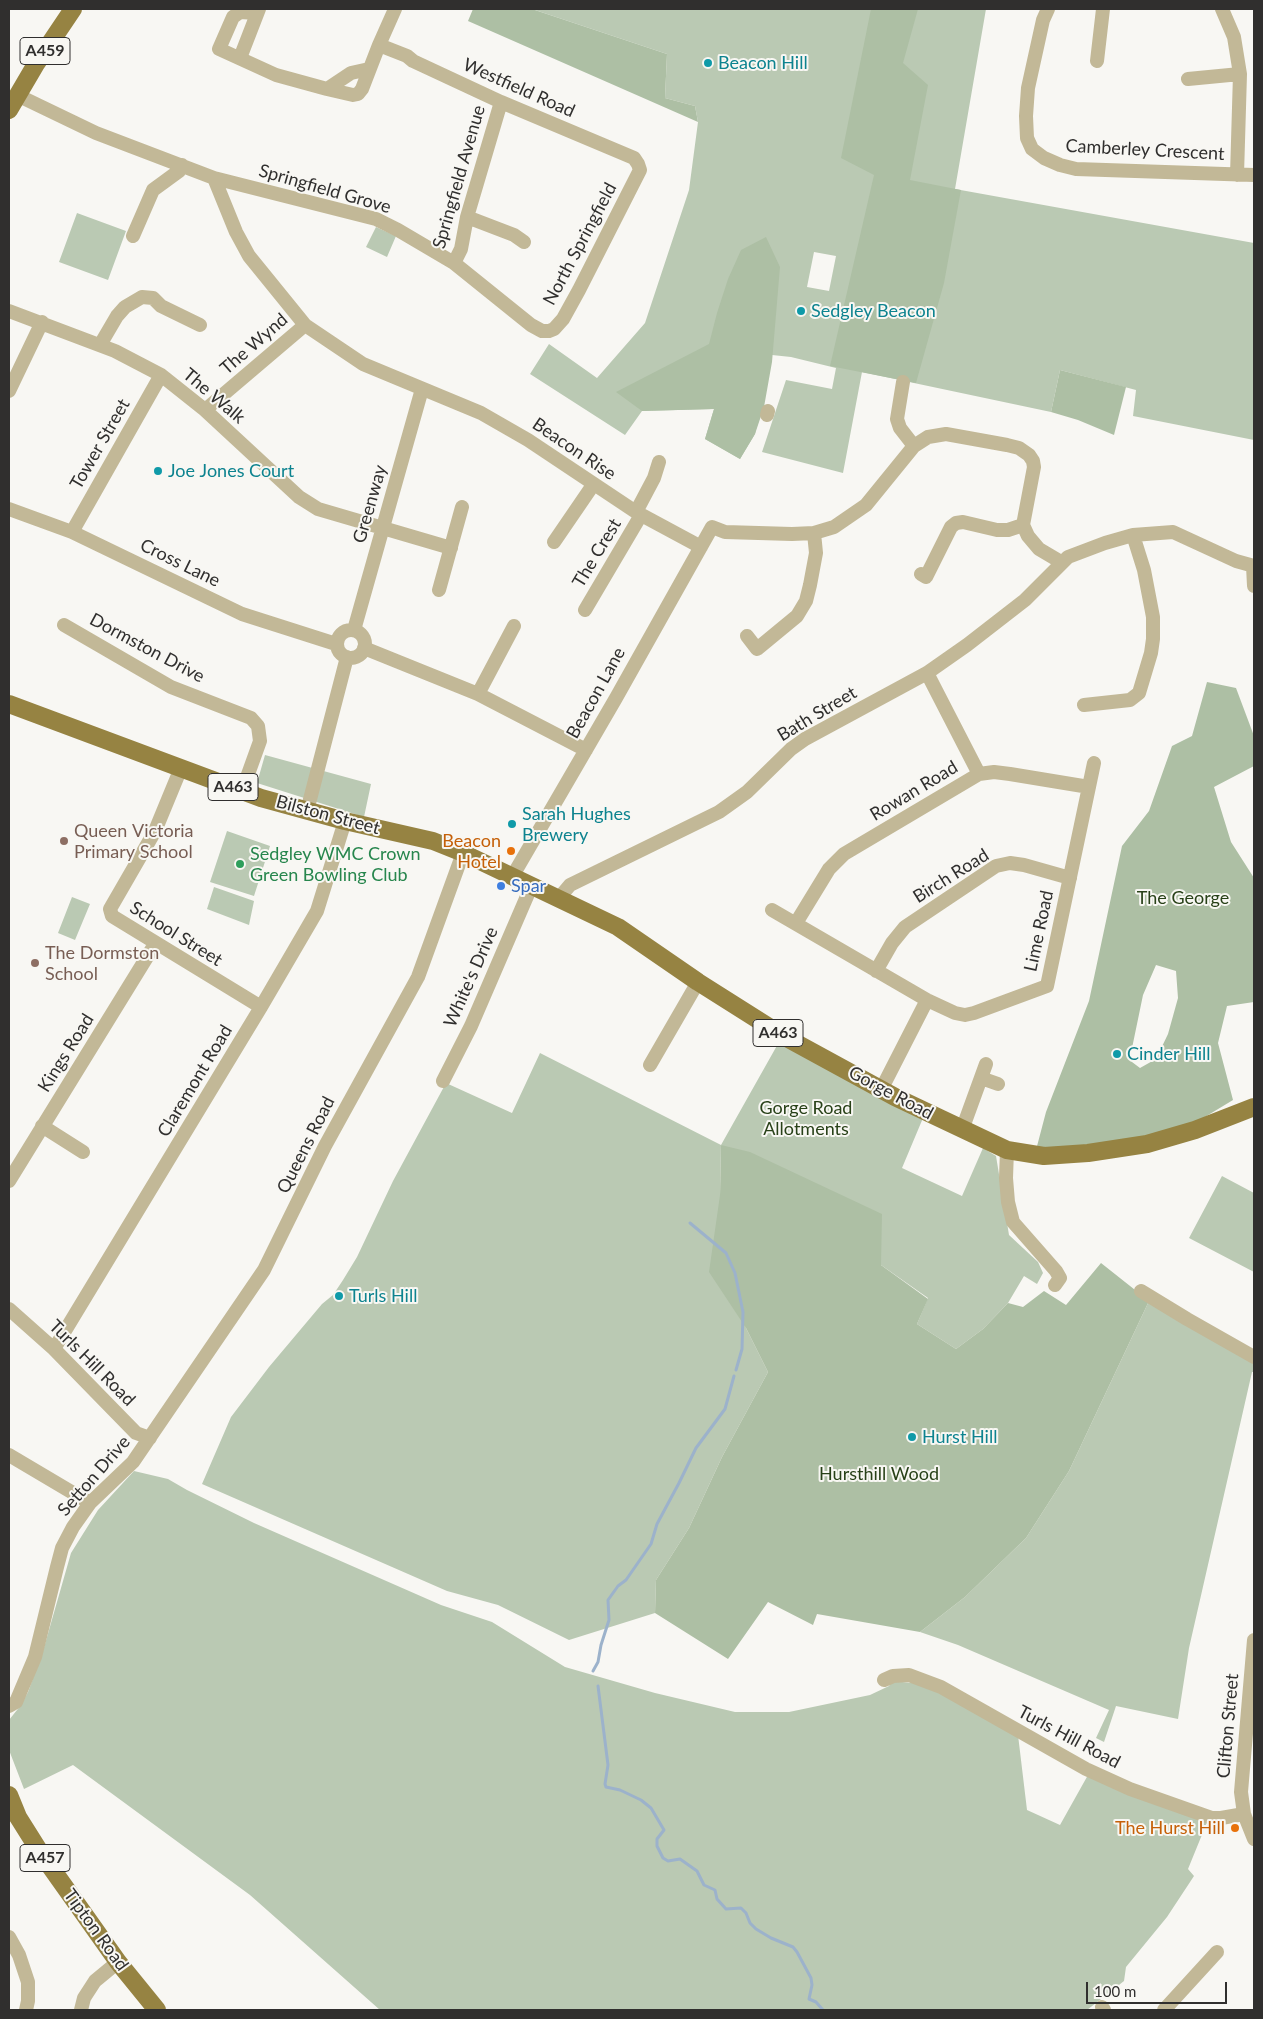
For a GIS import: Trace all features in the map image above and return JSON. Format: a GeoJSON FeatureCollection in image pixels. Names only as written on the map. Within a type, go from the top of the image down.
{"type":"FeatureCollection","features":[{"type":"Feature","properties":{"kind":"main road","name":"A459"},"geometry":{"type":"LineString","coordinates":[[13,103],[73,9]]}},
{"type":"Feature","properties":{"kind":"main road","name":"Bilston Street"},"geometry":{"type":"LineString","coordinates":[[9,704],[242,791],[345,821],[434,841],[559,898]]}},
{"type":"Feature","properties":{"kind":"main road","name":"Gorge Road"},"geometry":{"type":"LineString","coordinates":[[559,898],[618,927],[698,982],[785,1037],[881,1090],[1007,1150],[1044,1156],[1088,1154],[1147,1144],[1195,1130],[1254,1107]]}},
{"type":"Feature","properties":{"kind":"main road","name":"Tipton Road"},"geometry":{"type":"LineString","coordinates":[[9,1794],[18,1817],[40,1852],[118,1962],[157,2010]]}},
{"type":"Feature","properties":{"kind":"street"},"geometry":{"type":"LineString","coordinates":[[240,58],[258,11],[240,12],[234,16],[219,49],[276,75],[327,90],[353,95],[358,94],[362,89],[396,9]]}},
{"type":"Feature","properties":{"kind":"street","name":"Camberley Crescent"},"geometry":{"type":"LineString","coordinates":[[1048,9],[1043,20],[1028,88],[1027,138],[1032,149],[1052,162],[1076,168],[1254,175]]}},
{"type":"Feature","properties":{"kind":"street"},"geometry":{"type":"LineString","coordinates":[[1097,60],[1103,9]]}},
{"type":"Feature","properties":{"kind":"street"},"geometry":{"type":"LineString","coordinates":[[1222,9],[1234,37],[1240,74],[1237,174]]}},
{"type":"Feature","properties":{"kind":"street","name":"Westfield Road"},"geometry":{"type":"LineString","coordinates":[[379,46],[407,56],[413,61],[500,102],[634,158],[640,170]]}},
{"type":"Feature","properties":{"kind":"street"},"geometry":{"type":"LineString","coordinates":[[327,90],[351,73],[369,69]]}},
{"type":"Feature","properties":{"kind":"street"},"geometry":{"type":"LineString","coordinates":[[1188,79],[1240,74]]}},
{"type":"Feature","properties":{"kind":"street","name":"Springfield Avenue"},"geometry":{"type":"LineString","coordinates":[[454,263],[461,249],[467,217],[500,102]]}},
{"type":"Feature","properties":{"kind":"street","name":"Springfield Grove"},"geometry":{"type":"LineString","coordinates":[[13,103],[214,178],[376,219],[454,263],[532,325],[542,331],[549,331]]}},
{"type":"Feature","properties":{"kind":"street"},"geometry":{"type":"LineString","coordinates":[[133,236],[153,190],[179,171],[182,165]]}},
{"type":"Feature","properties":{"kind":"street","name":"North Springfield"},"geometry":{"type":"LineString","coordinates":[[549,331],[563,319],[640,170]]}},
{"type":"Feature","properties":{"kind":"street","name":"Beacon Rise"},"geometry":{"type":"LineString","coordinates":[[214,178],[236,232],[249,256],[305,325],[363,364],[481,413],[528,440],[638,514],[701,547]]}},
{"type":"Feature","properties":{"kind":"street"},"geometry":{"type":"LineString","coordinates":[[467,217],[516,241]]}},
{"type":"Feature","properties":{"kind":"street"},"geometry":{"type":"LineString","coordinates":[[100,345],[117,316],[125,307],[142,297],[153,298],[161,306],[200,326]]}},
{"type":"Feature","properties":{"kind":"street","name":"The Walk"},"geometry":{"type":"LineString","coordinates":[[9,311],[100,345],[161,375],[205,410],[299,497],[318,508],[451,548]]}},
{"type":"Feature","properties":{"kind":"street"},"geometry":{"type":"LineString","coordinates":[[9,391],[42,322]]}},
{"type":"Feature","properties":{"kind":"street","name":"The Wynd"},"geometry":{"type":"LineString","coordinates":[[205,410],[305,325]]}},
{"type":"Feature","properties":{"kind":"street","name":"Tower Street"},"geometry":{"type":"LineString","coordinates":[[72,532],[161,375]]}},
{"type":"Feature","properties":{"kind":"street"},"geometry":{"type":"LineString","coordinates":[[902,382],[897,419],[900,428],[914,446]]}},
{"type":"Feature","properties":{"kind":"street","name":"Greenway"},"geometry":{"type":"LineString","coordinates":[[354,630],[422,389]]}},
{"type":"Feature","properties":{"kind":"street"},"geometry":{"type":"LineString","coordinates":[[748,636],[757,649],[797,616],[806,601],[810,585],[816,552],[814,533],[834,527],[866,505],[914,446],[928,437],[946,434],[1007,445],[1023,451],[1033,461],[1034,467],[1023,525],[1028,536],[1039,549],[1061,562],[1068,557],[1132,535],[1173,532],[1236,561],[1253,566],[1254,586]]}},
{"type":"Feature","properties":{"kind":"street","name":"The Crest"},"geometry":{"type":"LineString","coordinates":[[585,610],[638,514],[659,462]]}},
{"type":"Feature","properties":{"kind":"street"},"geometry":{"type":"LineString","coordinates":[[554,542],[593,485]]}},
{"type":"Feature","properties":{"kind":"street"},"geometry":{"type":"LineString","coordinates":[[439,590],[462,507]]}},
{"type":"Feature","properties":{"kind":"street","name":"Cross Lane"},"geometry":{"type":"LineString","coordinates":[[9,510],[72,532],[242,614],[336,644]]}},
{"type":"Feature","properties":{"kind":"street"},"geometry":{"type":"LineString","coordinates":[[921,574],[926,577],[951,527],[956,523],[997,530],[1008,530],[1023,525]]}},
{"type":"Feature","properties":{"kind":"street","name":"Beacon Lane"},"geometry":{"type":"LineString","coordinates":[[512,877],[712,527],[725,532],[814,533]]}},
{"type":"Feature","properties":{"kind":"street"},"geometry":{"type":"LineString","coordinates":[[1090,701],[1130,700],[1144,694],[1153,639],[1153,617],[1144,570],[1132,535]]}},
{"type":"Feature","properties":{"kind":"street","name":"Bath Street"},"geometry":{"type":"LineString","coordinates":[[559,898],[570,885],[719,812],[747,792],[791,749],[805,739],[928,673],[1025,600],[1061,562]]}},
{"type":"Feature","properties":{"kind":"street","name":"Dormston Drive"},"geometry":{"type":"LineString","coordinates":[[64,625],[171,687],[251,718],[258,726],[260,741],[242,791]]}},
{"type":"Feature","properties":{"kind":"street"},"geometry":{"type":"LineString","coordinates":[[478,694],[514,626]]}},
{"type":"Feature","properties":{"kind":"street"},"geometry":{"type":"LineString","coordinates":[[354,630],[363,637],[364,648],[357,656],[347,657],[340,653],[336,644],[340,634],[354,630]]}},
{"type":"Feature","properties":{"kind":"street"},"geometry":{"type":"LineString","coordinates":[[364,648],[478,694],[586,750]]}},
{"type":"Feature","properties":{"kind":"street"},"geometry":{"type":"LineString","coordinates":[[307,811],[347,657]]}},
{"type":"Feature","properties":{"kind":"street","name":"Rowan Road"},"geometry":{"type":"LineString","coordinates":[[796,923],[829,869],[844,854],[979,774],[928,673]]}},
{"type":"Feature","properties":{"kind":"street","name":"Lime Road"},"geometry":{"type":"LineString","coordinates":[[927,1000],[947,1010],[965,1015],[1047,986],[1094,763]]}},
{"type":"Feature","properties":{"kind":"street","name":"School Street"},"geometry":{"type":"LineString","coordinates":[[181,768],[155,831],[110,909],[112,916],[261,1008]]}},
{"type":"Feature","properties":{"kind":"street"},"geometry":{"type":"LineString","coordinates":[[979,774],[994,772],[1089,787]]}},
{"type":"Feature","properties":{"kind":"street","name":"Claremont Road"},"geometry":{"type":"LineString","coordinates":[[54,1349],[261,1008],[317,911],[345,821]]}},
{"type":"Feature","properties":{"kind":"street","name":"Queens Road"},"geometry":{"type":"LineString","coordinates":[[150,1438],[264,1270],[325,1146],[418,977],[463,853]]}},
{"type":"Feature","properties":{"kind":"street","name":"Birch Road"},"geometry":{"type":"LineString","coordinates":[[876,971],[892,943],[905,927],[996,866],[1024,865],[1070,878]]}},
{"type":"Feature","properties":{"kind":"street","name":"White's Drive"},"geometry":{"type":"LineString","coordinates":[[443,1081],[471,1026],[531,886]]}},
{"type":"Feature","properties":{"kind":"street"},"geometry":{"type":"LineString","coordinates":[[772,910],[927,1000],[881,1090]]}},
{"type":"Feature","properties":{"kind":"street","name":"Kings Road"},"geometry":{"type":"LineString","coordinates":[[9,1181],[155,944]]}},
{"type":"Feature","properties":{"kind":"street"},"geometry":{"type":"LineString","coordinates":[[650,1065],[698,982]]}},
{"type":"Feature","properties":{"kind":"street"},"geometry":{"type":"LineString","coordinates":[[962,1130],[986,1064]]}},
{"type":"Feature","properties":{"kind":"street"},"geometry":{"type":"LineString","coordinates":[[981,1078],[998,1084]]}},
{"type":"Feature","properties":{"kind":"street"},"geometry":{"type":"LineString","coordinates":[[42,1126],[83,1152]]}},
{"type":"Feature","properties":{"kind":"street"},"geometry":{"type":"LineString","coordinates":[[1007,1150],[1007,1186],[1013,1222],[1056,1271],[1060,1278],[1055,1285]]}},
{"type":"Feature","properties":{"kind":"street"},"geometry":{"type":"LineString","coordinates":[[1141,1291],[1254,1357]]}},
{"type":"Feature","properties":{"kind":"street","name":"Turls Hill Road"},"geometry":{"type":"LineString","coordinates":[[9,1309],[54,1349],[136,1433],[150,1438]]}},
{"type":"Feature","properties":{"kind":"street","name":"Setton Drive"},"geometry":{"type":"LineString","coordinates":[[9,1706],[16,1702],[35,1657],[62,1548],[73,1527],[90,1503],[133,1462],[150,1438]]}},
{"type":"Feature","properties":{"kind":"street"},"geometry":{"type":"LineString","coordinates":[[9,1455],[90,1503]]}},
{"type":"Feature","properties":{"kind":"street","name":"Clifton Street"},"geometry":{"type":"LineString","coordinates":[[1254,1640],[1252,1689],[1241,1792],[1244,1814],[1254,1839]]}},
{"type":"Feature","properties":{"kind":"street","name":"Turls Hill Road"},"geometry":{"type":"LineString","coordinates":[[884,1680],[893,1676],[908,1675],[942,1686],[1086,1769],[1130,1789],[1212,1818],[1244,1814]]}},
{"type":"Feature","properties":{"kind":"street"},"geometry":{"type":"LineString","coordinates":[[9,1937],[19,1955],[28,1982],[26,2010]]}},
{"type":"Feature","properties":{"kind":"street"},"geometry":{"type":"LineString","coordinates":[[1164,2010],[1217,1952]]}},
{"type":"Feature","properties":{"kind":"street"},"geometry":{"type":"LineString","coordinates":[[81,2010],[84,1998],[95,1981],[118,1962]]}},
{"type":"Feature","properties":{"kind":"green space"},"geometry":{"type":"Polygon","coordinates":[[[473,9],[532,9],[667,54],[665,98],[695,106],[698,122],[468,21],[473,9]]]}},
{"type":"Feature","properties":{"kind":"green space"},"geometry":{"type":"Polygon","coordinates":[[[532,9],[986,9],[955,189],[1254,243],[1254,440],[1133,416],[1136,390],[1060,370],[1051,412],[862,372],[843,473],[762,452],[786,380],[832,389],[836,368],[791,357],[772,355],[755,434],[740,459],[705,439],[714,409],[642,411],[625,435],[530,374],[549,344],[597,378],[645,323],[689,190],[698,122],[695,106],[665,98],[667,54],[532,9]],[[814,252],[807,287],[829,291],[836,256],[814,252]]]}},
{"type":"Feature","properties":{"kind":"green space"},"geometry":{"type":"Polygon","coordinates":[[[871,9],[918,9],[903,63],[928,85],[910,180],[961,190],[944,283],[916,383],[830,366],[874,175],[841,158],[871,9]]]}},
{"type":"Feature","properties":{"kind":"green space"},"geometry":{"type":"Polygon","coordinates":[[[77,213],[126,231],[108,280],[59,262],[77,213]]]}},
{"type":"Feature","properties":{"kind":"green space"},"geometry":{"type":"Polygon","coordinates":[[[376,227],[396,236],[387,257],[366,247],[376,227]]]}},
{"type":"Feature","properties":{"kind":"green space"},"geometry":{"type":"Polygon","coordinates":[[[766,237],[780,267],[772,362],[764,407],[755,434],[740,459],[705,439],[714,409],[642,411],[616,392],[709,344],[728,279],[741,250],[766,237]]]}},
{"type":"Feature","properties":{"kind":"green space"},"geometry":{"type":"Polygon","coordinates":[[[1060,370],[1126,387],[1114,435],[1078,420],[1051,412],[1060,370]]]}},
{"type":"Feature","properties":{"kind":"green space","name":"The George"},"geometry":{"type":"Polygon","coordinates":[[[1207,682],[1236,688],[1254,736],[1254,766],[1214,787],[1231,842],[1254,878],[1254,1002],[1227,1006],[1218,1043],[1233,1100],[1190,1126],[1121,1142],[1036,1150],[1046,1112],[1089,1001],[1122,846],[1149,811],[1172,746],[1192,736],[1207,682]],[[1156,965],[1143,995],[1131,1053],[1132,1062],[1140,1068],[1156,1059],[1168,1034],[1178,998],[1176,971],[1156,965]]]}},
{"type":"Feature","properties":{"kind":"green space"},"geometry":{"type":"Polygon","coordinates":[[[265,755],[371,784],[364,817],[257,783],[265,755]]]}},
{"type":"Feature","properties":{"kind":"green space","name":"Sedgley WMC Crown Green Bowling Club"},"geometry":{"type":"Polygon","coordinates":[[[227,831],[270,846],[254,896],[210,882],[227,831]]]}},
{"type":"Feature","properties":{"kind":"green space"},"geometry":{"type":"Polygon","coordinates":[[[214,887],[254,901],[249,925],[207,909],[214,887]]]}},
{"type":"Feature","properties":{"kind":"green space"},"geometry":{"type":"Polygon","coordinates":[[[72,897],[90,904],[75,940],[58,933],[72,897]]]}},
{"type":"Feature","properties":{"kind":"green space","name":"Gorge Road Allotments"},"geometry":{"type":"Polygon","coordinates":[[[779,1042],[923,1118],[902,1168],[962,1196],[983,1148],[996,1156],[1009,1235],[1038,1262],[1043,1273],[1037,1284],[1024,1276],[1008,1303],[983,1329],[956,1349],[917,1324],[928,1298],[721,1145],[779,1042]]]}},
{"type":"Feature","properties":{"kind":"green space"},"geometry":{"type":"Polygon","coordinates":[[[540,1053],[721,1145],[720,1195],[746,1328],[768,1372],[722,1457],[689,1528],[656,1580],[655,1613],[569,1640],[498,1605],[447,1591],[202,1484],[231,1417],[269,1367],[322,1304],[333,1295],[357,1257],[393,1181],[446,1083],[512,1113],[540,1053]]]}},
{"type":"Feature","properties":{"kind":"green space","name":"Hursthill Wood"},"geometry":{"type":"Polygon","coordinates":[[[721,1145],[750,1152],[882,1214],[881,1265],[928,1299],[917,1324],[956,1349],[983,1329],[1008,1303],[1023,1307],[1044,1291],[1066,1305],[1101,1263],[1149,1301],[1069,1471],[1026,1538],[965,1597],[920,1632],[817,1614],[813,1625],[768,1602],[728,1659],[655,1613],[656,1580],[689,1528],[722,1457],[768,1372],[746,1328],[709,1272],[720,1195],[721,1145]]]}},
{"type":"Feature","properties":{"kind":"green space"},"geometry":{"type":"Polygon","coordinates":[[[1222,1176],[1254,1193],[1254,1272],[1189,1238],[1222,1176]]]}},
{"type":"Feature","properties":{"kind":"green space"},"geometry":{"type":"Polygon","coordinates":[[[1149,1301],[1254,1360],[1254,1372],[1252,1372],[1189,1648],[1178,1719],[1116,1706],[1104,1742],[1096,1738],[1109,1710],[958,1645],[920,1632],[965,1597],[1026,1538],[1069,1471],[1149,1301]]]}},
{"type":"Feature","properties":{"kind":"green space"},"geometry":{"type":"Polygon","coordinates":[[[134,1471],[168,1479],[254,1523],[441,1605],[492,1622],[565,1667],[655,1693],[735,1712],[789,1712],[870,1695],[889,1686],[892,1681],[923,1684],[1018,1735],[1027,1810],[1060,1825],[1088,1775],[1208,1820],[1188,1869],[1194,1876],[1167,1917],[1126,1967],[1124,1981],[1087,2010],[380,2010],[250,1895],[73,1765],[24,1789],[9,1750],[9,1720],[21,1705],[28,1692],[43,1651],[71,1553],[98,1510],[134,1471]]]}},
{"type":"Feature","properties":{"kind":"waterway"},"geometry":{"type":"LineString","coordinates":[[690,1223],[726,1253],[735,1273],[743,1312],[742,1349],[736,1370]]}},
{"type":"Feature","properties":{"kind":"waterway"},"geometry":{"type":"LineString","coordinates":[[593,1671],[598,1662],[609,1620],[608,1600],[618,1586],[626,1580],[651,1544],[657,1524],[696,1448],[725,1409],[734,1376]]}},
{"type":"Feature","properties":{"kind":"waterway"},"geometry":{"type":"LineString","coordinates":[[598,1686],[608,1765],[606,1787],[620,1790],[641,1800],[651,1808],[664,1830],[657,1839],[657,1846],[663,1858],[668,1861],[680,1859],[697,1871],[704,1885],[715,1890],[717,1899],[726,1909],[741,1908],[756,1929],[771,1938],[793,1947],[811,1978],[812,1985],[809,1999],[816,2002],[823,2010]]}},
{"type":"Feature","properties":{"kind":"place","name":"Beacon Hill"},"geometry":{"type":"Point","coordinates":[708,63]}},
{"type":"Feature","properties":{"kind":"place","name":"Sedgley Beacon"},"geometry":{"type":"Point","coordinates":[801,311]}},
{"type":"Feature","properties":{"kind":"place","name":"Joe Jones Court"},"geometry":{"type":"Point","coordinates":[158,471]}},
{"type":"Feature","properties":{"kind":"place","name":"Sarah Hughes Brewery"},"geometry":{"type":"Point","coordinates":[512,824]}},
{"type":"Feature","properties":{"kind":"place","name":"Queen Victoria Primary School"},"geometry":{"type":"Point","coordinates":[64,841]}},
{"type":"Feature","properties":{"kind":"place","name":"Beacon Hotel"},"geometry":{"type":"Point","coordinates":[511,851]}},
{"type":"Feature","properties":{"kind":"place","name":"Sedgley WMC Crown Green Bowling Club"},"geometry":{"type":"Point","coordinates":[240,864]}},
{"type":"Feature","properties":{"kind":"place","name":"Spar"},"geometry":{"type":"Point","coordinates":[501,886]}},
{"type":"Feature","properties":{"kind":"place","name":"The Dormston School"},"geometry":{"type":"Point","coordinates":[35,963]}},
{"type":"Feature","properties":{"kind":"place","name":"Cinder Hill"},"geometry":{"type":"Point","coordinates":[1117,1054]}},
{"type":"Feature","properties":{"kind":"place","name":"Turls Hill"},"geometry":{"type":"Point","coordinates":[339,1296]}},
{"type":"Feature","properties":{"kind":"place","name":"Hurst Hill"},"geometry":{"type":"Point","coordinates":[912,1437]}},
{"type":"Feature","properties":{"kind":"place","name":"The Hurst Hill"},"geometry":{"type":"Point","coordinates":[1235,1828]}}]}
